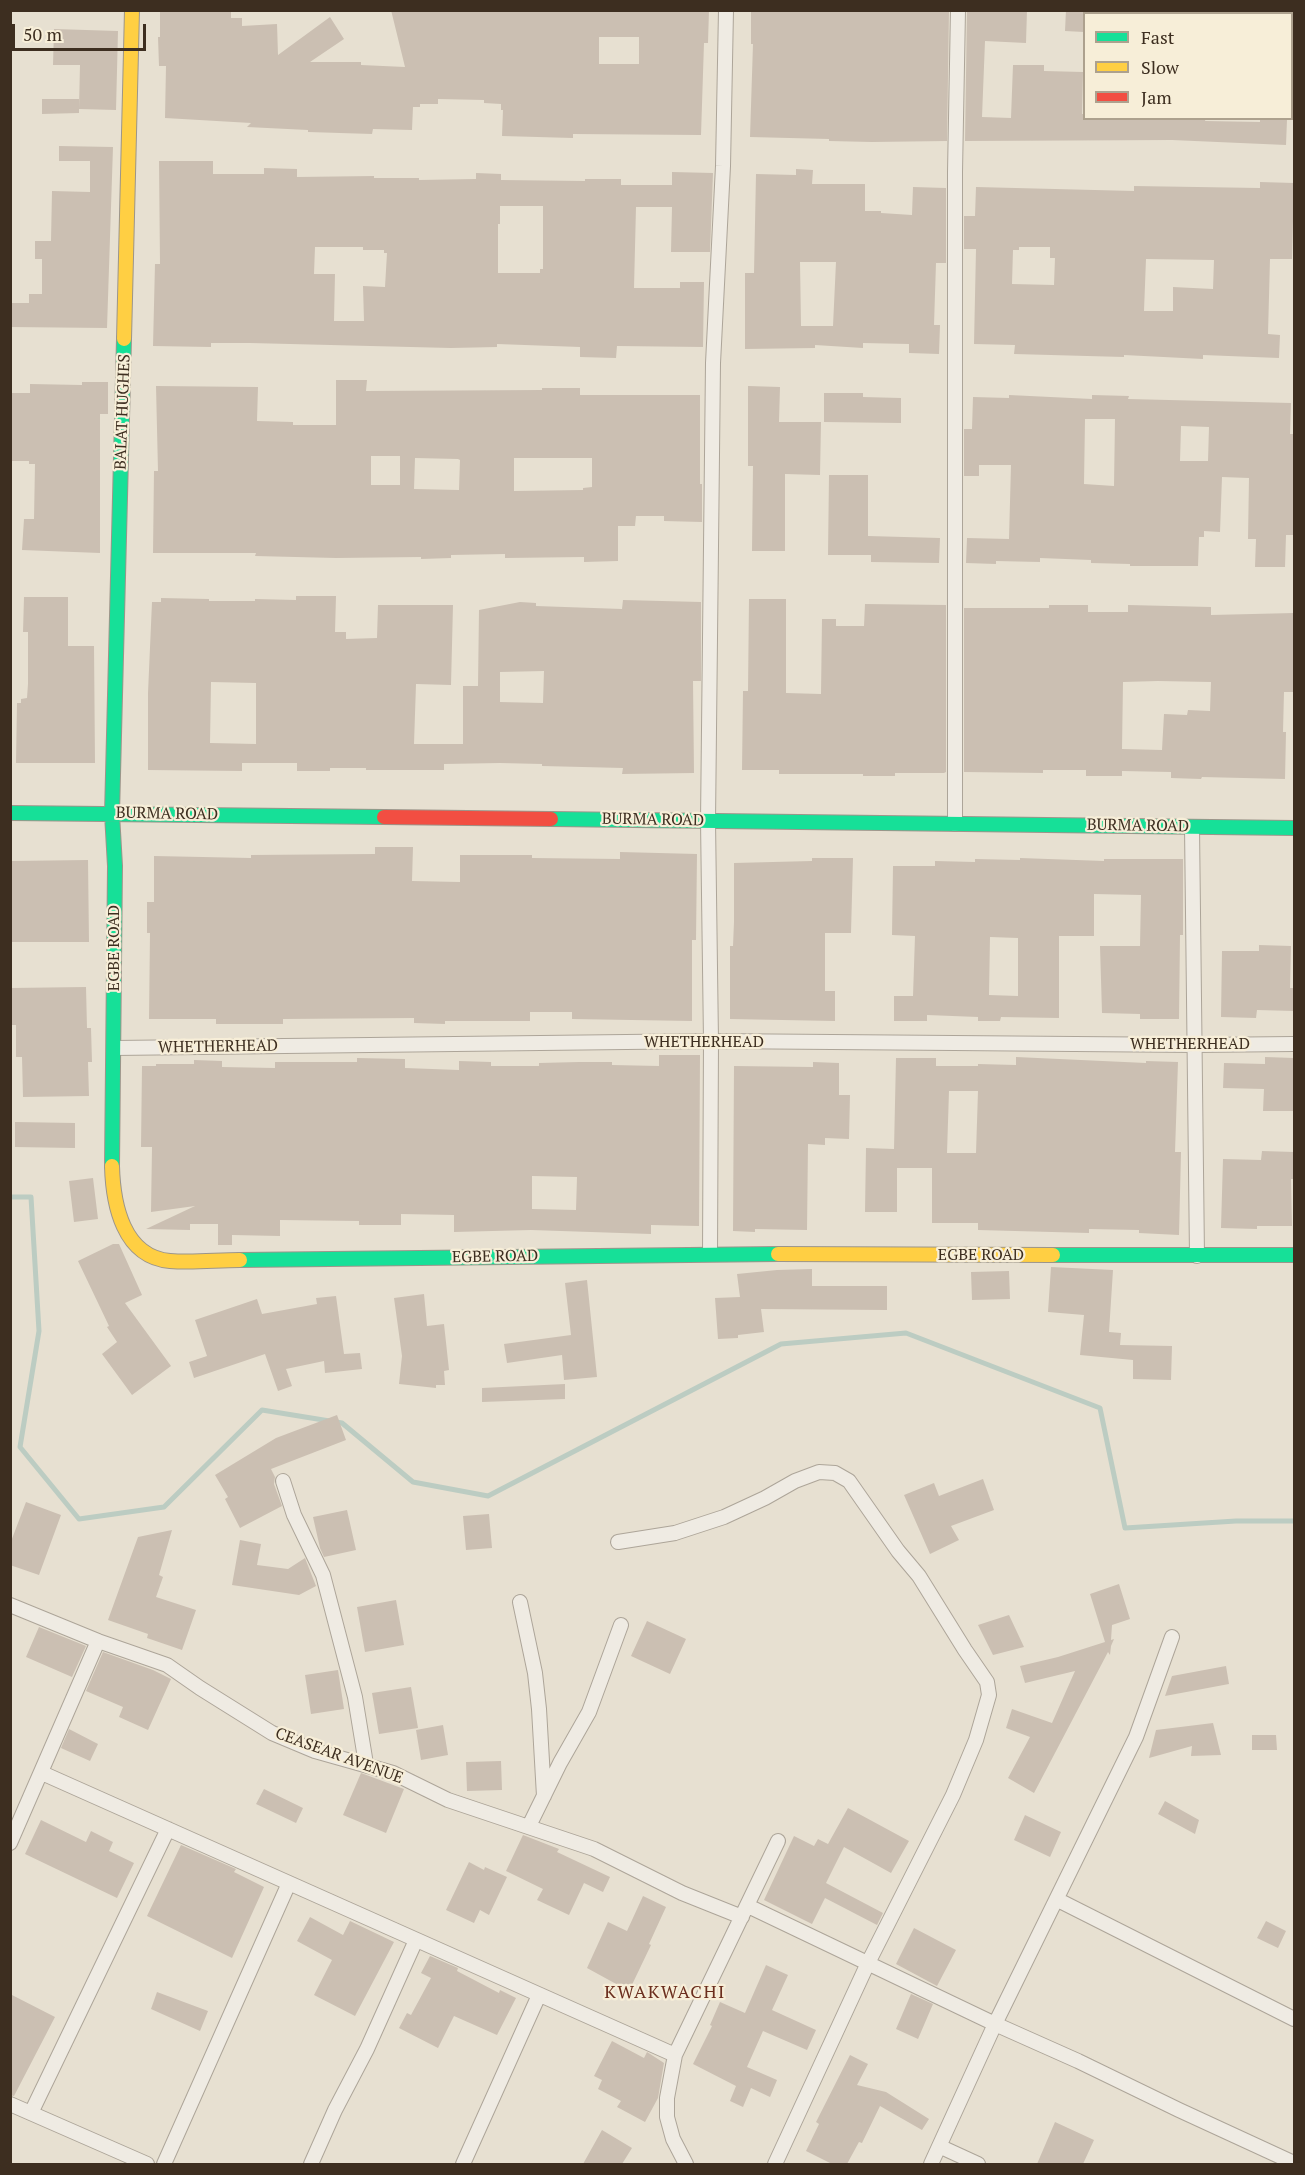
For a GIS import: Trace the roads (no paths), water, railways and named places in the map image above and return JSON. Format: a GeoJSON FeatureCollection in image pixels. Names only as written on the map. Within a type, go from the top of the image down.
{"type":"FeatureCollection","features":[{"type":"Feature","properties":{"kind":"street","name":"BALAT HUGHES"},"geometry":{"type":"LineString","coordinates":[[112,814],[132,10]]}},
{"type":"Feature","properties":{"kind":"street"},"geometry":{"type":"LineString","coordinates":[[710,1254],[711,1041],[708,821],[713,363],[723,166],[726,10]]}},
{"type":"Feature","properties":{"kind":"street"},"geometry":{"type":"LineString","coordinates":[[955,824],[958,10]]}},
{"type":"Feature","properties":{"kind":"street","name":"BURMA ROAD"},"geometry":{"type":"LineString","coordinates":[[10,813],[1294,828]]}},
{"type":"Feature","properties":{"kind":"street","name":"EGBE ROAD"},"geometry":{"type":"LineString","coordinates":[[112,814],[115,866],[112,1169],[116,1203],[123,1225],[131,1239],[147,1254],[168,1261],[710,1254],[1294,1255]]}},
{"type":"Feature","properties":{"kind":"street"},"geometry":{"type":"LineString","coordinates":[[1192,827],[1197,1256]]}},
{"type":"Feature","properties":{"kind":"street","name":"WHETHERHEAD"},"geometry":{"type":"LineString","coordinates":[[114,1048],[711,1041],[1294,1044]]}},
{"type":"Feature","properties":{"kind":"street"},"geometry":{"type":"LineString","coordinates":[[618,1542],[675,1533],[724,1517],[795,1481],[819,1472],[840,1475],[849,1481],[898,1551],[919,1576],[987,1682],[989,1695],[987,1706],[976,1740],[953,1795],[868,1963],[775,2164]]}},
{"type":"Feature","properties":{"kind":"street"},"geometry":{"type":"LineString","coordinates":[[283,1481],[294,1515],[323,1575],[355,1697],[366,1764]]}},
{"type":"Feature","properties":{"kind":"street"},"geometry":{"type":"LineString","coordinates":[[519,1602],[535,1673],[544,1798]]}},
{"type":"Feature","properties":{"kind":"street","name":"CEASEAR AVENUE"},"geometry":{"type":"LineString","coordinates":[[10,1605],[98,1641],[167,1665],[272,1733],[315,1750],[393,1773],[448,1800],[594,1849],[682,1893],[745,1912],[868,1963],[1294,2163]]}},
{"type":"Feature","properties":{"kind":"street"},"geometry":{"type":"LineString","coordinates":[[529,1826],[560,1763],[589,1712],[621,1625]]}},
{"type":"Feature","properties":{"kind":"street"},"geometry":{"type":"LineString","coordinates":[[931,2164],[995,2024],[1058,1900],[1136,1737],[1172,1637]]}},
{"type":"Feature","properties":{"kind":"street"},"geometry":{"type":"LineString","coordinates":[[10,1843],[98,1641]]}},
{"type":"Feature","properties":{"kind":"street"},"geometry":{"type":"LineString","coordinates":[[42,1773],[675,2055]]}},
{"type":"Feature","properties":{"kind":"street"},"geometry":{"type":"LineString","coordinates":[[31,2114],[168,1829]]}},
{"type":"Feature","properties":{"kind":"street"},"geometry":{"type":"LineString","coordinates":[[686,2164],[667,2117],[667,2098],[675,2055],[777,1841]]}},
{"type":"Feature","properties":{"kind":"street"},"geometry":{"type":"LineString","coordinates":[[164,2164],[289,1883]]}},
{"type":"Feature","properties":{"kind":"street"},"geometry":{"type":"LineString","coordinates":[[1058,1900],[1294,2019]]}},
{"type":"Feature","properties":{"kind":"street"},"geometry":{"type":"LineString","coordinates":[[311,2164],[335,2110],[367,2049],[416,1940]]}},
{"type":"Feature","properties":{"kind":"street"},"geometry":{"type":"LineString","coordinates":[[463,2164],[539,1995]]}},
{"type":"Feature","properties":{"kind":"street"},"geometry":{"type":"LineString","coordinates":[[10,2104],[147,2164]]}},
{"type":"Feature","properties":{"kind":"street"},"geometry":{"type":"LineString","coordinates":[[941,2146],[978,2164]]}},
{"type":"Feature","properties":{"kind":"waterway"},"geometry":{"type":"LineString","coordinates":[[10,1197],[31,1197],[39,1331],[20,1447],[79,1519],[164,1507],[262,1410],[342,1423],[413,1482],[488,1496],[781,1344],[906,1333],[1100,1408],[1125,1528],[1236,1521],[1294,1521]]}},
{"type":"Feature","properties":{"kind":"district","name":"KWAKWACHI"},"geometry":{"type":"Point","coordinates":[665,1993]}}]}
